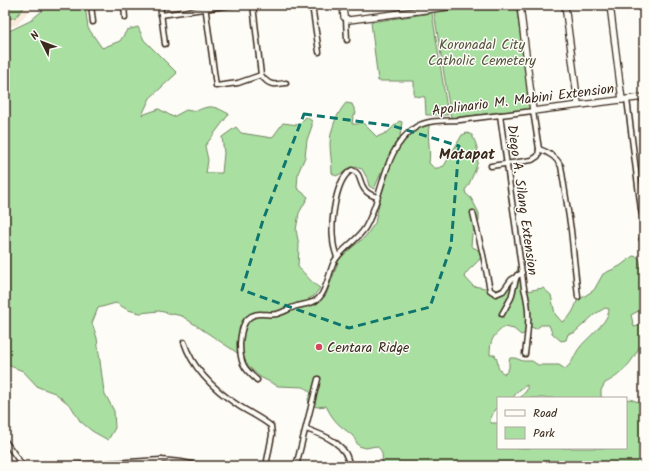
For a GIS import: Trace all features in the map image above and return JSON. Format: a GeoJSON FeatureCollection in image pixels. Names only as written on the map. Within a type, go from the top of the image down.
{"type":"FeatureCollection","features":[{"type":"Feature","properties":{"kind":"street"},"geometry":{"type":"LineString","coordinates":[[91,5],[93,22]]}},
{"type":"Feature","properties":{"kind":"street"},"geometry":{"type":"LineString","coordinates":[[124,5],[126,18]]}},
{"type":"Feature","properties":{"kind":"street"},"geometry":{"type":"LineString","coordinates":[[160,5],[165,44]]}},
{"type":"Feature","properties":{"kind":"street"},"geometry":{"type":"LineString","coordinates":[[161,15],[206,7],[232,5]]}},
{"type":"Feature","properties":{"kind":"street"},"geometry":{"type":"LineString","coordinates":[[253,5],[261,75],[272,85],[286,84]]}},
{"type":"Feature","properties":{"kind":"street"},"geometry":{"type":"LineString","coordinates":[[312,5],[319,52]]}},
{"type":"Feature","properties":{"kind":"street"},"geometry":{"type":"LineString","coordinates":[[343,5],[346,19],[346,40]]}},
{"type":"Feature","properties":{"kind":"street"},"geometry":{"type":"LineString","coordinates":[[346,19],[349,20],[433,7],[462,5]]}},
{"type":"Feature","properties":{"kind":"street"},"geometry":{"type":"LineString","coordinates":[[491,166],[535,158],[539,153],[520,5]]}},
{"type":"Feature","properties":{"kind":"street"},"geometry":{"type":"LineString","coordinates":[[565,5],[578,104]]}},
{"type":"Feature","properties":{"kind":"street"},"geometry":{"type":"LineString","coordinates":[[610,5],[644,221]]}},
{"type":"Feature","properties":{"kind":"street"},"geometry":{"type":"LineString","coordinates":[[206,7],[216,86],[238,83],[261,75]]}},
{"type":"Feature","properties":{"kind":"street","name":"Apolinario M. Mabini Extension"},"geometry":{"type":"LineString","coordinates":[[257,380],[245,369],[240,355],[240,340],[245,321],[248,317],[254,314],[276,314],[290,308],[314,302],[322,294],[337,257],[365,228],[392,156],[399,143],[416,127],[425,123],[644,97]]}},
{"type":"Feature","properties":{"kind":"street","name":"Diego A. Silang Extension"},"geometry":{"type":"LineString","coordinates":[[500,115],[524,288],[529,312],[525,354]]}},
{"type":"Feature","properties":{"kind":"street"},"geometry":{"type":"LineString","coordinates":[[539,149],[552,156],[561,166],[571,230],[578,297]]}},
{"type":"Feature","properties":{"kind":"street"},"geometry":{"type":"LineString","coordinates":[[337,257],[333,238],[334,222],[339,187],[348,172],[352,170],[355,171],[363,189],[370,195],[377,197]]}},
{"type":"Feature","properties":{"kind":"street"},"geometry":{"type":"LineString","coordinates":[[473,213],[490,290],[496,294],[501,293],[511,280],[522,273]]}},
{"type":"Feature","properties":{"kind":"street"},"geometry":{"type":"LineString","coordinates":[[502,314],[511,298],[517,275]]}},
{"type":"Feature","properties":{"kind":"street"},"geometry":{"type":"LineString","coordinates":[[184,342],[193,362],[213,386],[228,398],[271,426],[272,435],[266,466]]}},
{"type":"Feature","properties":{"kind":"street"},"geometry":{"type":"LineString","coordinates":[[296,466],[318,379]]}},
{"type":"Feature","properties":{"kind":"street"},"geometry":{"type":"LineString","coordinates":[[306,429],[326,437],[338,446],[347,456],[349,466]]}},
{"type":"Feature","properties":{"kind":"street"},"geometry":{"type":"LineString","coordinates":[[5,441],[23,466]]}},
{"type":"Feature","properties":{"kind":"street"},"geometry":{"type":"LineString","coordinates":[[159,466],[161,460]]}},
{"type":"Feature","properties":{"kind":"street"},"geometry":{"type":"LineString","coordinates":[[63,466],[161,460],[201,466]]}},
{"type":"Feature","properties":{"kind":"street"},"geometry":{"type":"LineString","coordinates":[[136,466],[138,461]]}},
{"type":"Feature","properties":{"kind":"highlighted area"},"geometry":{"type":"Polygon","coordinates":[[[304,114],[393,126],[459,146],[451,246],[430,307],[349,328],[242,290],[263,220],[304,114]]]}},
{"type":"Feature","properties":{"kind":"shaded area"},"geometry":{"type":"Polygon","coordinates":[[[5,5],[34,5],[17,25],[5,27],[5,5]]]}},
{"type":"Feature","properties":{"kind":"green space"},"geometry":{"type":"Polygon","coordinates":[[[5,5],[26,5],[16,17],[5,20],[5,5]]]}},
{"type":"Feature","properties":{"kind":"green space"},"geometry":{"type":"Polygon","coordinates":[[[49,5],[85,5],[88,28],[102,48],[120,41],[127,30],[138,27],[144,40],[177,73],[150,98],[142,115],[159,109],[173,117],[186,110],[196,111],[211,107],[229,114],[205,146],[208,160],[206,173],[222,173],[224,153],[222,137],[236,127],[241,133],[272,138],[283,123],[298,125],[306,117],[312,121],[312,126],[307,140],[305,157],[298,173],[297,188],[308,197],[299,213],[296,230],[299,245],[298,267],[314,284],[320,288],[314,296],[308,299],[317,302],[326,295],[340,257],[365,237],[375,223],[381,194],[389,173],[386,168],[381,173],[374,189],[369,186],[362,169],[355,167],[336,176],[332,173],[330,144],[331,133],[337,117],[346,103],[352,104],[356,113],[353,117],[352,124],[362,122],[377,137],[388,132],[399,121],[402,122],[400,136],[405,139],[426,124],[429,126],[429,163],[434,168],[444,166],[462,135],[467,133],[472,135],[478,150],[478,160],[473,175],[465,190],[466,194],[471,198],[479,213],[479,221],[472,234],[471,246],[480,251],[482,256],[464,276],[473,286],[497,290],[510,284],[522,261],[527,291],[543,288],[551,295],[555,314],[562,322],[572,313],[577,301],[594,290],[603,274],[620,266],[633,256],[638,257],[644,272],[644,308],[631,315],[634,327],[638,326],[644,321],[644,343],[626,368],[605,383],[601,390],[602,397],[521,397],[527,390],[527,385],[519,390],[514,397],[497,397],[497,408],[495,409],[490,420],[491,423],[497,423],[497,449],[627,449],[627,400],[630,399],[644,404],[644,466],[383,466],[382,452],[379,448],[376,446],[366,448],[359,446],[352,435],[334,420],[326,406],[317,407],[309,404],[308,399],[311,393],[304,387],[278,386],[260,377],[236,352],[182,316],[159,311],[140,313],[128,310],[116,303],[98,308],[92,323],[97,338],[104,392],[114,411],[115,428],[108,440],[92,431],[80,421],[71,406],[55,393],[38,387],[23,371],[5,364],[5,33],[30,21],[49,5]],[[605,308],[595,314],[574,333],[568,334],[566,340],[561,341],[552,333],[549,325],[541,325],[536,329],[531,327],[526,333],[521,335],[514,329],[504,327],[493,338],[490,355],[495,355],[498,368],[505,374],[509,368],[510,358],[523,361],[532,361],[538,365],[559,365],[565,369],[571,363],[581,346],[602,324],[608,314],[609,309],[605,308]]]}},
{"type":"Feature","properties":{"kind":"green space","name":"Koronadal City Catholic Cemetery"},"geometry":{"type":"Polygon","coordinates":[[[496,5],[516,5],[531,109],[451,118],[434,12],[496,5]]]}},
{"type":"Feature","properties":{"kind":"green space"},"geometry":{"type":"Polygon","coordinates":[[[432,13],[448,115],[426,115],[425,97],[414,96],[414,81],[378,81],[371,22],[432,13]]]}},
{"type":"Feature","properties":{"kind":"place","name":"Centara Ridge"},"geometry":{"type":"Point","coordinates":[319,347]}},
{"type":"Feature","properties":{"kind":"district","name":"Matapat"},"geometry":{"type":"Point","coordinates":[467,154]}}]}
